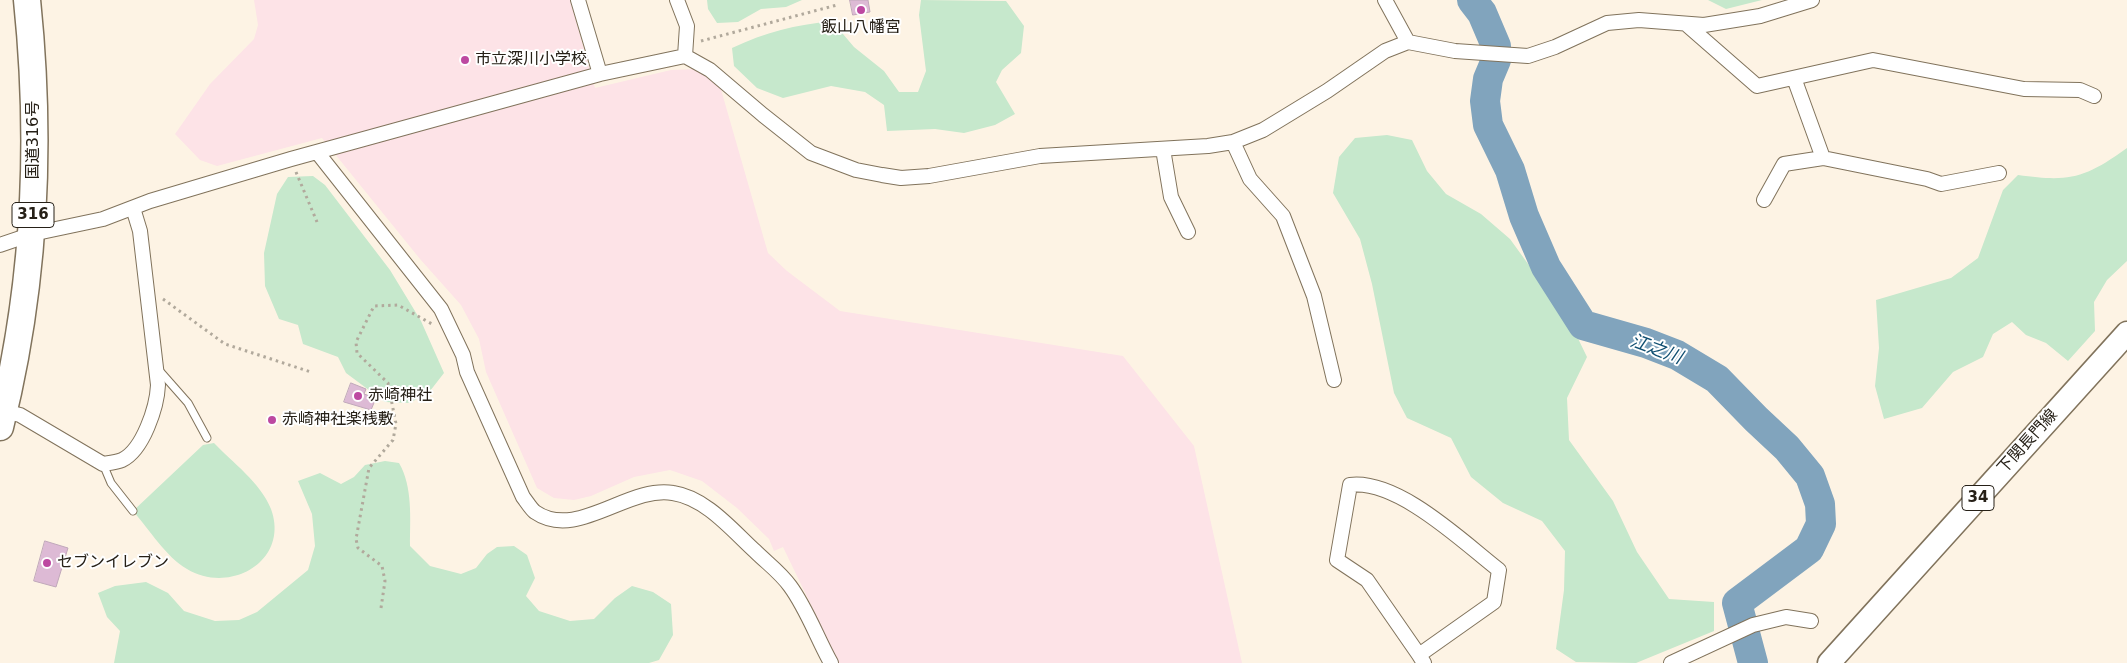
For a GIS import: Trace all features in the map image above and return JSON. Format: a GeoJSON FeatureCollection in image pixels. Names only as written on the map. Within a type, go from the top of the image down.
{"type":"FeatureCollection","features":[{"type":"Feature","properties":{"kind":"highway","name":"国道316号"},"geometry":{"type":"LineString","coordinates":[[2,419],[24,309],[32,234],[34,92],[27,0]]}},
{"type":"Feature","properties":{"kind":"main road","name":"下関長門線"},"geometry":{"type":"LineString","coordinates":[[1829,663],[2127,333]]}},
{"type":"Feature","properties":{"kind":"street"},"geometry":{"type":"LineString","coordinates":[[578,0],[600,74]]}},
{"type":"Feature","properties":{"kind":"street"},"geometry":{"type":"LineString","coordinates":[[678,0],[687,26],[685,50]]}},
{"type":"Feature","properties":{"kind":"street"},"geometry":{"type":"LineString","coordinates":[[1385,0],[1408,42]]}},
{"type":"Feature","properties":{"kind":"street"},"geometry":{"type":"LineString","coordinates":[[685,50],[763,116],[811,152],[856,170],[901,178],[929,176],[1040,156],[1208,146],[1233,142],[1263,130],[1327,91],[1385,51],[1408,42],[1456,51],[1528,56],[1555,47],[1607,23],[1639,20],[1704,25],[1760,16],[1812,0]]}},
{"type":"Feature","properties":{"kind":"street"},"geometry":{"type":"LineString","coordinates":[[1686,24],[1757,86],[1873,60],[2024,90],[2080,90],[2094,96]]}},
{"type":"Feature","properties":{"kind":"street"},"geometry":{"type":"LineString","coordinates":[[0,245],[32,234],[103,220],[133,208],[291,159],[685,50]]}},
{"type":"Feature","properties":{"kind":"street"},"geometry":{"type":"LineString","coordinates":[[1794,78],[1823,158]]}},
{"type":"Feature","properties":{"kind":"street"},"geometry":{"type":"LineString","coordinates":[[1233,142],[1250,179],[1283,216],[1314,296],[1334,380]]}},
{"type":"Feature","properties":{"kind":"street"},"geometry":{"type":"LineString","coordinates":[[1163,149],[1171,197],[1188,232]]}},
{"type":"Feature","properties":{"kind":"street"},"geometry":{"type":"LineString","coordinates":[[317,152],[441,309],[463,355],[467,372],[523,497],[535,512],[569,521],[655,492],[672,492],[690,497],[707,508],[773,565],[791,586],[831,663]]}},
{"type":"Feature","properties":{"kind":"street"},"geometry":{"type":"LineString","coordinates":[[1764,200],[1784,164],[1823,158],[1928,179],[1941,184],[1999,173]]}},
{"type":"Feature","properties":{"kind":"street"},"geometry":{"type":"LineString","coordinates":[[2,419],[20,415],[103,464],[122,460],[130,454],[152,418],[158,400],[156,366],[140,231],[133,208]]}},
{"type":"Feature","properties":{"kind":"street"},"geometry":{"type":"LineString","coordinates":[[1360,484],[1407,499],[1499,570],[1494,602],[1422,659],[1367,580],[1337,560],[1350,485],[1360,484]]}},
{"type":"Feature","properties":{"kind":"street"},"geometry":{"type":"LineString","coordinates":[[1671,663],[1687,659],[1753,625],[1786,617],[1811,621]]}},
{"type":"Feature","properties":{"kind":"lane"},"geometry":{"type":"LineString","coordinates":[[156,366],[188,403],[207,438]]}},
{"type":"Feature","properties":{"kind":"lane"},"geometry":{"type":"LineString","coordinates":[[103,464],[112,483],[134,510]]}},
{"type":"Feature","properties":{"kind":"path"},"geometry":{"type":"LineString","coordinates":[[685,50],[837,5]]}},
{"type":"Feature","properties":{"kind":"path"},"geometry":{"type":"LineString","coordinates":[[291,159],[317,222]]}},
{"type":"Feature","properties":{"kind":"path"},"geometry":{"type":"LineString","coordinates":[[161,297],[225,344],[311,372]]}},
{"type":"Feature","properties":{"kind":"path"},"geometry":{"type":"LineString","coordinates":[[381,608],[385,581],[382,566],[358,548],[356,539],[369,468],[374,458],[393,440],[396,424],[388,382],[357,353],[356,342],[374,306],[398,305],[436,327]]}},
{"type":"Feature","properties":{"kind":"shaded area"},"geometry":{"type":"Polygon","coordinates":[[[254,0],[570,0],[595,88],[671,70],[695,69],[720,86],[768,253],[787,271],[840,311],[1123,356],[1194,446],[1242,663],[839,663],[783,547],[774,551],[769,539],[737,508],[702,481],[670,470],[634,477],[591,496],[574,500],[554,498],[537,488],[486,372],[479,339],[461,305],[420,259],[322,138],[217,166],[200,160],[175,134],[210,84],[254,39],[258,25],[254,0]]]}},
{"type":"Feature","properties":{"kind":"green space"},"geometry":{"type":"Polygon","coordinates":[[[707,0],[802,0],[786,7],[761,9],[738,22],[717,23],[708,9],[707,0]]]}},
{"type":"Feature","properties":{"kind":"green space"},"geometry":{"type":"Polygon","coordinates":[[[921,0],[1006,1],[1024,26],[1021,53],[1002,70],[996,82],[1015,114],[995,125],[964,133],[935,129],[887,131],[884,105],[865,92],[831,86],[783,98],[757,88],[734,66],[732,48],[781,30],[832,21],[854,47],[884,71],[899,92],[918,92],[926,71],[919,15],[921,0]]]}},
{"type":"Feature","properties":{"kind":"green space"},"geometry":{"type":"Polygon","coordinates":[[[1708,0],[1762,0],[1726,9],[1708,0]]]}},
{"type":"Feature","properties":{"kind":"green space"},"geometry":{"type":"Polygon","coordinates":[[[1387,135],[1412,140],[1427,171],[1446,194],[1481,214],[1510,239],[1570,322],[1587,357],[1567,398],[1569,440],[1613,501],[1637,552],[1669,599],[1714,602],[1714,631],[1636,663],[1576,662],[1556,649],[1564,590],[1565,551],[1542,521],[1503,503],[1471,477],[1451,438],[1407,418],[1394,393],[1372,284],[1360,239],[1333,193],[1339,157],[1355,138],[1387,135]]]}},
{"type":"Feature","properties":{"kind":"green space"},"geometry":{"type":"Polygon","coordinates":[[[2127,148],[2127,261],[2107,280],[2094,302],[2095,331],[2068,361],[2046,343],[2026,335],[2012,322],[1993,334],[1983,357],[1953,372],[1922,408],[1884,419],[1875,386],[1879,348],[1876,300],[1951,278],[1978,258],[2003,190],[2018,175],[2051,178],[2076,176],[2099,166],[2127,148]]]}},
{"type":"Feature","properties":{"kind":"green space"},"geometry":{"type":"Polygon","coordinates":[[[313,176],[325,185],[390,270],[421,321],[444,373],[430,391],[410,403],[385,402],[346,373],[338,357],[303,344],[298,325],[279,319],[265,286],[264,253],[277,194],[288,177],[313,176]]]}},
{"type":"Feature","properties":{"kind":"green space"},"geometry":{"type":"Polygon","coordinates":[[[214,443],[246,473],[260,490],[271,509],[275,528],[272,544],[264,558],[252,568],[237,575],[221,578],[204,576],[179,564],[133,511],[203,445],[214,443]]]}},
{"type":"Feature","properties":{"kind":"green space"},"geometry":{"type":"Polygon","coordinates":[[[385,461],[399,463],[403,472],[407,482],[410,503],[410,546],[430,566],[461,574],[476,568],[487,554],[497,547],[514,546],[527,555],[535,578],[526,596],[539,611],[570,621],[594,619],[615,598],[632,586],[653,592],[671,604],[673,635],[659,660],[649,663],[114,663],[120,631],[107,617],[98,593],[115,586],[146,582],[168,593],[184,611],[215,621],[239,620],[257,612],[308,570],[315,546],[312,514],[298,481],[320,473],[341,484],[354,477],[365,465],[385,461]]]}},
{"type":"Feature","properties":{"kind":"building","name":"飯山八幡宮"},"geometry":{"type":"Polygon","coordinates":[[[850,0],[868,0],[870,12],[853,15],[850,0]]]}},
{"type":"Feature","properties":{"kind":"building","name":"赤崎神社"},"geometry":{"type":"Polygon","coordinates":[[[351,383],[366,389],[364,394],[376,398],[371,410],[344,402],[351,383]]]}},
{"type":"Feature","properties":{"kind":"building"},"geometry":{"type":"Polygon","coordinates":[[[45,541],[68,548],[56,587],[34,581],[45,541]]]}},
{"type":"Feature","properties":{"kind":"waterway","name":"江之川"},"geometry":{"type":"LineString","coordinates":[[1472,0],[1482,13],[1496,46],[1496,60],[1488,79],[1485,101],[1488,125],[1510,170],[1524,216],[1546,267],[1583,325],[1646,343],[1677,355],[1717,379],[1787,448],[1810,476],[1820,504],[1821,524],[1809,549],[1737,603],[1753,663]]}},
{"type":"Feature","properties":{"kind":"place","name":"飯山八幡宮"},"geometry":{"type":"Point","coordinates":[861,10]}},
{"type":"Feature","properties":{"kind":"place","name":"市立深川小学校"},"geometry":{"type":"Point","coordinates":[465,60]}},
{"type":"Feature","properties":{"kind":"place","name":"赤崎神社"},"geometry":{"type":"Point","coordinates":[358,396]}},
{"type":"Feature","properties":{"kind":"place","name":"赤崎神社楽桟敷"},"geometry":{"type":"Point","coordinates":[272,420]}},
{"type":"Feature","properties":{"kind":"place","name":"セブンイレブン"},"geometry":{"type":"Point","coordinates":[47,563]}}]}
